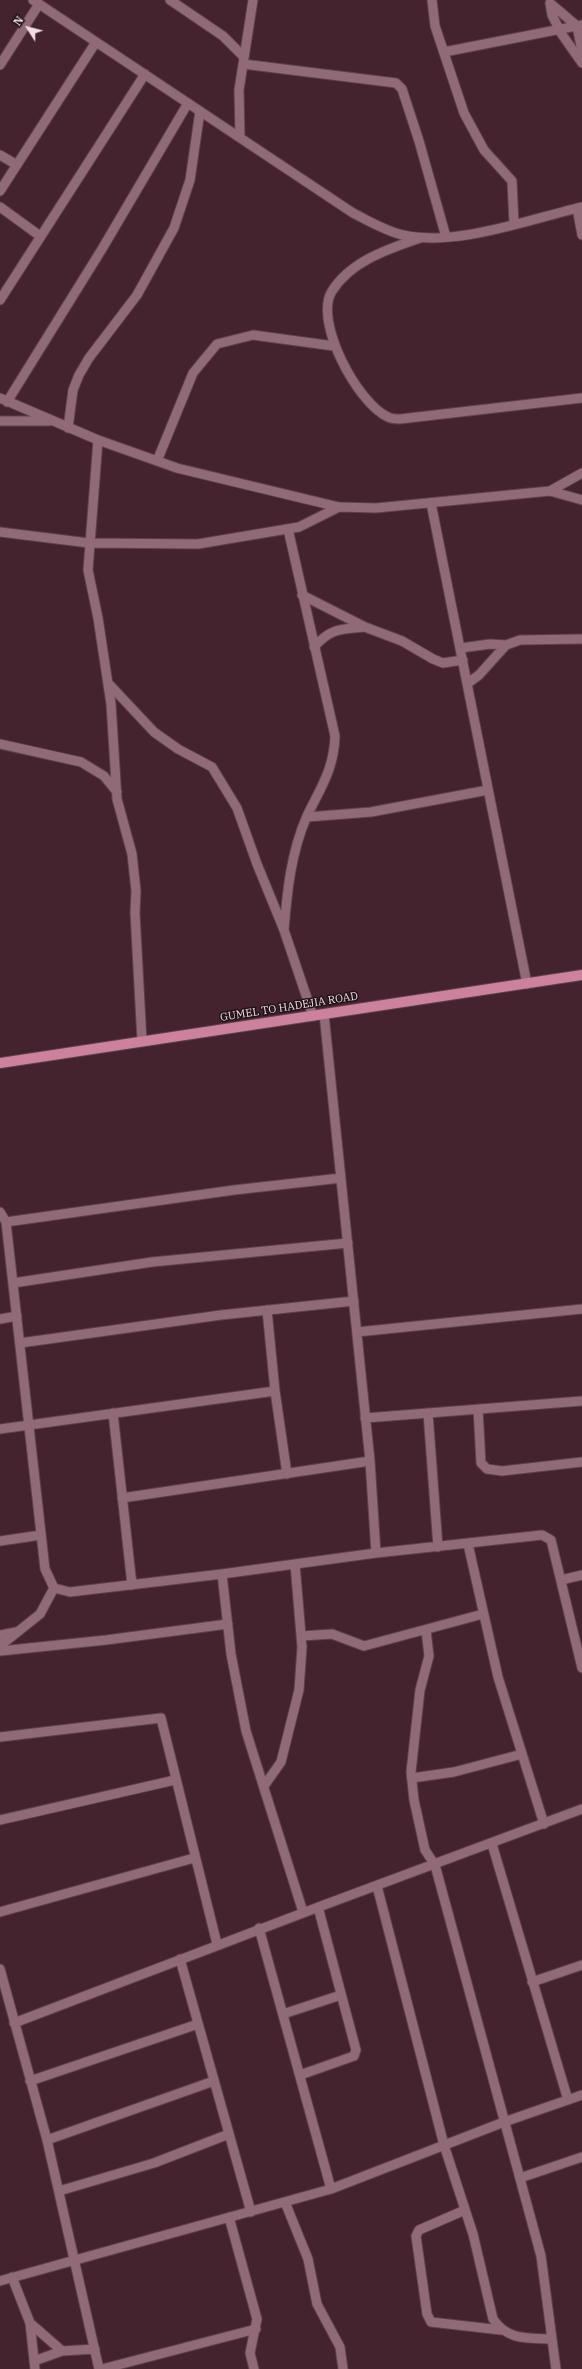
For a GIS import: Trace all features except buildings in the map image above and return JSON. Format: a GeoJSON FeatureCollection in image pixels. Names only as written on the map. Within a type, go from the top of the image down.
{"type":"FeatureCollection","features":[{"type":"Feature","properties":{"kind":"main road","name":"GUMEL TO HADEJIA ROAD"},"geometry":{"type":"LineString","coordinates":[[0,1063],[582,975]]}},
{"type":"Feature","properties":{"kind":"street"},"geometry":{"type":"LineString","coordinates":[[170,0],[223,36],[244,60],[396,83],[402,89],[419,141],[446,238]]}},
{"type":"Feature","properties":{"kind":"street"},"geometry":{"type":"LineString","coordinates":[[240,137],[239,90],[253,0]]}},
{"type":"Feature","properties":{"kind":"street"},"geometry":{"type":"LineString","coordinates":[[432,0],[432,14],[464,113],[475,136],[484,150],[512,181],[514,224]]}},
{"type":"Feature","properties":{"kind":"street"},"geometry":{"type":"LineString","coordinates":[[549,1],[579,25],[582,57]]}},
{"type":"Feature","properties":{"kind":"street"},"geometry":{"type":"LineString","coordinates":[[549,1],[552,15],[559,29],[582,57]]}},
{"type":"Feature","properties":{"kind":"street"},"geometry":{"type":"LineString","coordinates":[[1,61],[36,2],[353,213],[384,229],[421,237],[446,238],[514,224],[580,207],[582,236]]}},
{"type":"Feature","properties":{"kind":"street"},"geometry":{"type":"LineString","coordinates":[[444,52],[579,25]]}},
{"type":"Feature","properties":{"kind":"street"},"geometry":{"type":"LineString","coordinates":[[0,191],[96,42]]}},
{"type":"Feature","properties":{"kind":"street"},"geometry":{"type":"LineString","coordinates":[[0,300],[144,74]]}},
{"type":"Feature","properties":{"kind":"street"},"geometry":{"type":"LineString","coordinates":[[188,103],[102,249],[4,400],[98,440],[177,468],[339,507],[376,508],[550,491],[582,500]]}},
{"type":"Feature","properties":{"kind":"street"},"geometry":{"type":"LineString","coordinates":[[68,428],[73,390],[79,375],[89,358],[137,295],[174,228],[190,180],[200,111]]}},
{"type":"Feature","properties":{"kind":"street"},"geometry":{"type":"LineString","coordinates":[[0,154],[17,166]]}},
{"type":"Feature","properties":{"kind":"street"},"geometry":{"type":"LineString","coordinates":[[0,207],[40,236]]}},
{"type":"Feature","properties":{"kind":"street"},"geometry":{"type":"LineString","coordinates":[[421,237],[384,251],[359,264],[332,291],[328,299],[328,314],[334,346],[346,372],[366,399],[388,417],[400,419],[582,398]]}},
{"type":"Feature","properties":{"kind":"street"},"geometry":{"type":"LineString","coordinates":[[157,461],[193,373],[217,344],[253,335],[334,346]]}},
{"type":"Feature","properties":{"kind":"street"},"geometry":{"type":"LineString","coordinates":[[0,414],[15,421]]}},
{"type":"Feature","properties":{"kind":"street"},"geometry":{"type":"LineString","coordinates":[[0,421],[52,421]]}},
{"type":"Feature","properties":{"kind":"street"},"geometry":{"type":"LineString","coordinates":[[98,440],[88,570],[108,683],[117,792],[132,854],[136,891],[135,913],[142,1041]]}},
{"type":"Feature","properties":{"kind":"street"},"geometry":{"type":"LineString","coordinates":[[550,491],[582,473]]}},
{"type":"Feature","properties":{"kind":"street"},"geometry":{"type":"LineString","coordinates":[[432,503],[527,984]]}},
{"type":"Feature","properties":{"kind":"street"},"geometry":{"type":"LineString","coordinates":[[0,532],[89,543],[198,544],[299,527],[339,507]]}},
{"type":"Feature","properties":{"kind":"street"},"geometry":{"type":"LineString","coordinates":[[284,930],[288,887],[294,857],[307,817],[325,784],[334,755],[335,736],[288,529]]}},
{"type":"Feature","properties":{"kind":"street"},"geometry":{"type":"LineString","coordinates":[[302,596],[365,627],[402,642],[433,659],[443,662],[463,660]]}},
{"type":"Feature","properties":{"kind":"street"},"geometry":{"type":"LineString","coordinates":[[314,647],[324,635],[334,631],[365,627]]}},
{"type":"Feature","properties":{"kind":"street"},"geometry":{"type":"LineString","coordinates":[[461,648],[490,644],[506,645],[520,640],[582,639]]}},
{"type":"Feature","properties":{"kind":"street"},"geometry":{"type":"LineString","coordinates":[[468,683],[479,675],[506,645]]}},
{"type":"Feature","properties":{"kind":"street"},"geometry":{"type":"LineString","coordinates":[[108,683],[154,732],[178,749],[212,768],[237,808],[256,864],[284,930],[313,1016]]}},
{"type":"Feature","properties":{"kind":"street"},"geometry":{"type":"LineString","coordinates":[[0,744],[80,762],[104,776],[117,792]]}},
{"type":"Feature","properties":{"kind":"street"},"geometry":{"type":"LineString","coordinates":[[307,817],[371,812],[488,790]]}},
{"type":"Feature","properties":{"kind":"street"},"geometry":{"type":"LineString","coordinates":[[324,1014],[370,1461],[376,1553]]}},
{"type":"Feature","properties":{"kind":"street"},"geometry":{"type":"LineString","coordinates":[[6,1222],[234,1190],[341,1178]]}},
{"type":"Feature","properties":{"kind":"street"},"geometry":{"type":"LineString","coordinates":[[0,1212],[6,1222],[45,1569],[54,1588]]}},
{"type":"Feature","properties":{"kind":"street"},"geometry":{"type":"LineString","coordinates":[[13,1283],[152,1262],[348,1243]]}},
{"type":"Feature","properties":{"kind":"street"},"geometry":{"type":"LineString","coordinates":[[20,1342],[267,1310],[354,1301]]}},
{"type":"Feature","properties":{"kind":"street"},"geometry":{"type":"LineString","coordinates":[[357,1332],[582,1309]]}},
{"type":"Feature","properties":{"kind":"street"},"geometry":{"type":"LineString","coordinates":[[267,1310],[275,1391],[287,1474]]}},
{"type":"Feature","properties":{"kind":"street"},"geometry":{"type":"LineString","coordinates":[[0,1319],[17,1316]]}},
{"type":"Feature","properties":{"kind":"street"},"geometry":{"type":"LineString","coordinates":[[0,1429],[275,1391]]}},
{"type":"Feature","properties":{"kind":"street"},"geometry":{"type":"LineString","coordinates":[[365,1418],[582,1401]]}},
{"type":"Feature","properties":{"kind":"street"},"geometry":{"type":"LineString","coordinates":[[478,1409],[481,1463],[487,1469],[502,1471],[582,1462]]}},
{"type":"Feature","properties":{"kind":"street"},"geometry":{"type":"LineString","coordinates":[[113,1413],[132,1585]]}},
{"type":"Feature","properties":{"kind":"street"},"geometry":{"type":"LineString","coordinates":[[428,1413],[438,1547]]}},
{"type":"Feature","properties":{"kind":"street"},"geometry":{"type":"LineString","coordinates":[[122,1498],[370,1461]]}},
{"type":"Feature","properties":{"kind":"street"},"geometry":{"type":"LineString","coordinates":[[0,1541],[41,1535]]}},
{"type":"Feature","properties":{"kind":"street"},"geometry":{"type":"LineString","coordinates":[[54,1588],[70,1592],[222,1574],[376,1553],[468,1544],[535,1535],[548,1537],[551,1540],[582,1668]]}},
{"type":"Feature","properties":{"kind":"street"},"geometry":{"type":"LineString","coordinates":[[468,1544],[498,1677],[544,1824]]}},
{"type":"Feature","properties":{"kind":"street"},"geometry":{"type":"LineString","coordinates":[[264,1786],[281,1762],[299,1690],[301,1636],[295,1564]]}},
{"type":"Feature","properties":{"kind":"street"},"geometry":{"type":"LineString","coordinates":[[222,1574],[228,1624],[246,1731],[303,1912]]}},
{"type":"Feature","properties":{"kind":"street"},"geometry":{"type":"LineString","coordinates":[[561,1580],[582,1575]]}},
{"type":"Feature","properties":{"kind":"street"},"geometry":{"type":"LineString","coordinates":[[0,1646],[40,1614],[54,1588]]}},
{"type":"Feature","properties":{"kind":"street"},"geometry":{"type":"LineString","coordinates":[[301,1636],[332,1634],[364,1646],[483,1614]]}},
{"type":"Feature","properties":{"kind":"street"},"geometry":{"type":"LineString","coordinates":[[0,1651],[106,1640],[228,1624]]}},
{"type":"Feature","properties":{"kind":"street"},"geometry":{"type":"LineString","coordinates":[[426,1630],[429,1656],[420,1690],[412,1778],[414,1800],[425,1850],[435,1865],[541,2256],[556,2369]]}},
{"type":"Feature","properties":{"kind":"street"},"geometry":{"type":"LineString","coordinates":[[0,1635],[20,1631]]}},
{"type":"Feature","properties":{"kind":"street"},"geometry":{"type":"LineString","coordinates":[[0,1738],[161,1718],[165,1728],[175,1780],[194,1858],[218,1944]]}},
{"type":"Feature","properties":{"kind":"street"},"geometry":{"type":"LineString","coordinates":[[412,1778],[454,1772],[522,1754]]}},
{"type":"Feature","properties":{"kind":"street"},"geometry":{"type":"LineString","coordinates":[[0,1820],[175,1780]]}},
{"type":"Feature","properties":{"kind":"street"},"geometry":{"type":"LineString","coordinates":[[14,2023],[259,1928],[435,1865],[582,1810]]}},
{"type":"Feature","properties":{"kind":"street"},"geometry":{"type":"LineString","coordinates":[[492,1844],[568,2100]]}},
{"type":"Feature","properties":{"kind":"street"},"geometry":{"type":"LineString","coordinates":[[0,1912],[194,1858]]}},
{"type":"Feature","properties":{"kind":"street"},"geometry":{"type":"LineString","coordinates":[[376,1886],[444,2145],[473,2234],[493,2319],[501,2330]]}},
{"type":"Feature","properties":{"kind":"street"},"geometry":{"type":"LineString","coordinates":[[300,2075],[354,2056],[356,2050],[318,1907]]}},
{"type":"Feature","properties":{"kind":"street"},"geometry":{"type":"LineString","coordinates":[[259,1928],[331,2189]]}},
{"type":"Feature","properties":{"kind":"street"},"geometry":{"type":"LineString","coordinates":[[180,1959],[251,2212]]}},
{"type":"Feature","properties":{"kind":"street"},"geometry":{"type":"LineString","coordinates":[[532,1982],[582,1965]]}},
{"type":"Feature","properties":{"kind":"street"},"geometry":{"type":"LineString","coordinates":[[0,1969],[47,2140],[95,2349],[101,2369],[256,2329]]}},
{"type":"Feature","properties":{"kind":"street"},"geometry":{"type":"LineString","coordinates":[[283,2014],[341,1995]]}},
{"type":"Feature","properties":{"kind":"street"},"geometry":{"type":"LineString","coordinates":[[30,2081],[198,2024]]}},
{"type":"Feature","properties":{"kind":"street"},"geometry":{"type":"LineString","coordinates":[[47,2140],[214,2081]]}},
{"type":"Feature","properties":{"kind":"street"},"geometry":{"type":"LineString","coordinates":[[0,2281],[74,2259],[331,2189],[504,2122],[582,2095]]}},
{"type":"Feature","properties":{"kind":"street"},"geometry":{"type":"LineString","coordinates":[[59,2191],[154,2163],[229,2134]]}},
{"type":"Feature","properties":{"kind":"street"},"geometry":{"type":"LineString","coordinates":[[520,2178],[582,2158]]}},
{"type":"Feature","properties":{"kind":"street"},"geometry":{"type":"LineString","coordinates":[[285,2202],[308,2259],[317,2304],[340,2347],[343,2369]]}},
{"type":"Feature","properties":{"kind":"street"},"geometry":{"type":"LineString","coordinates":[[465,2210],[419,2230],[416,2236],[427,2314],[431,2322],[501,2330],[518,2338],[552,2339]]}},
{"type":"Feature","properties":{"kind":"street"},"geometry":{"type":"LineString","coordinates":[[230,2217],[256,2309],[256,2329],[250,2354],[254,2369]]}},
{"type":"Feature","properties":{"kind":"street"},"geometry":{"type":"LineString","coordinates":[[12,2277],[30,2323],[35,2365],[62,2351],[95,2349]]}},
{"type":"Feature","properties":{"kind":"street"},"geometry":{"type":"LineString","coordinates":[[30,2323],[62,2351]]}}]}
